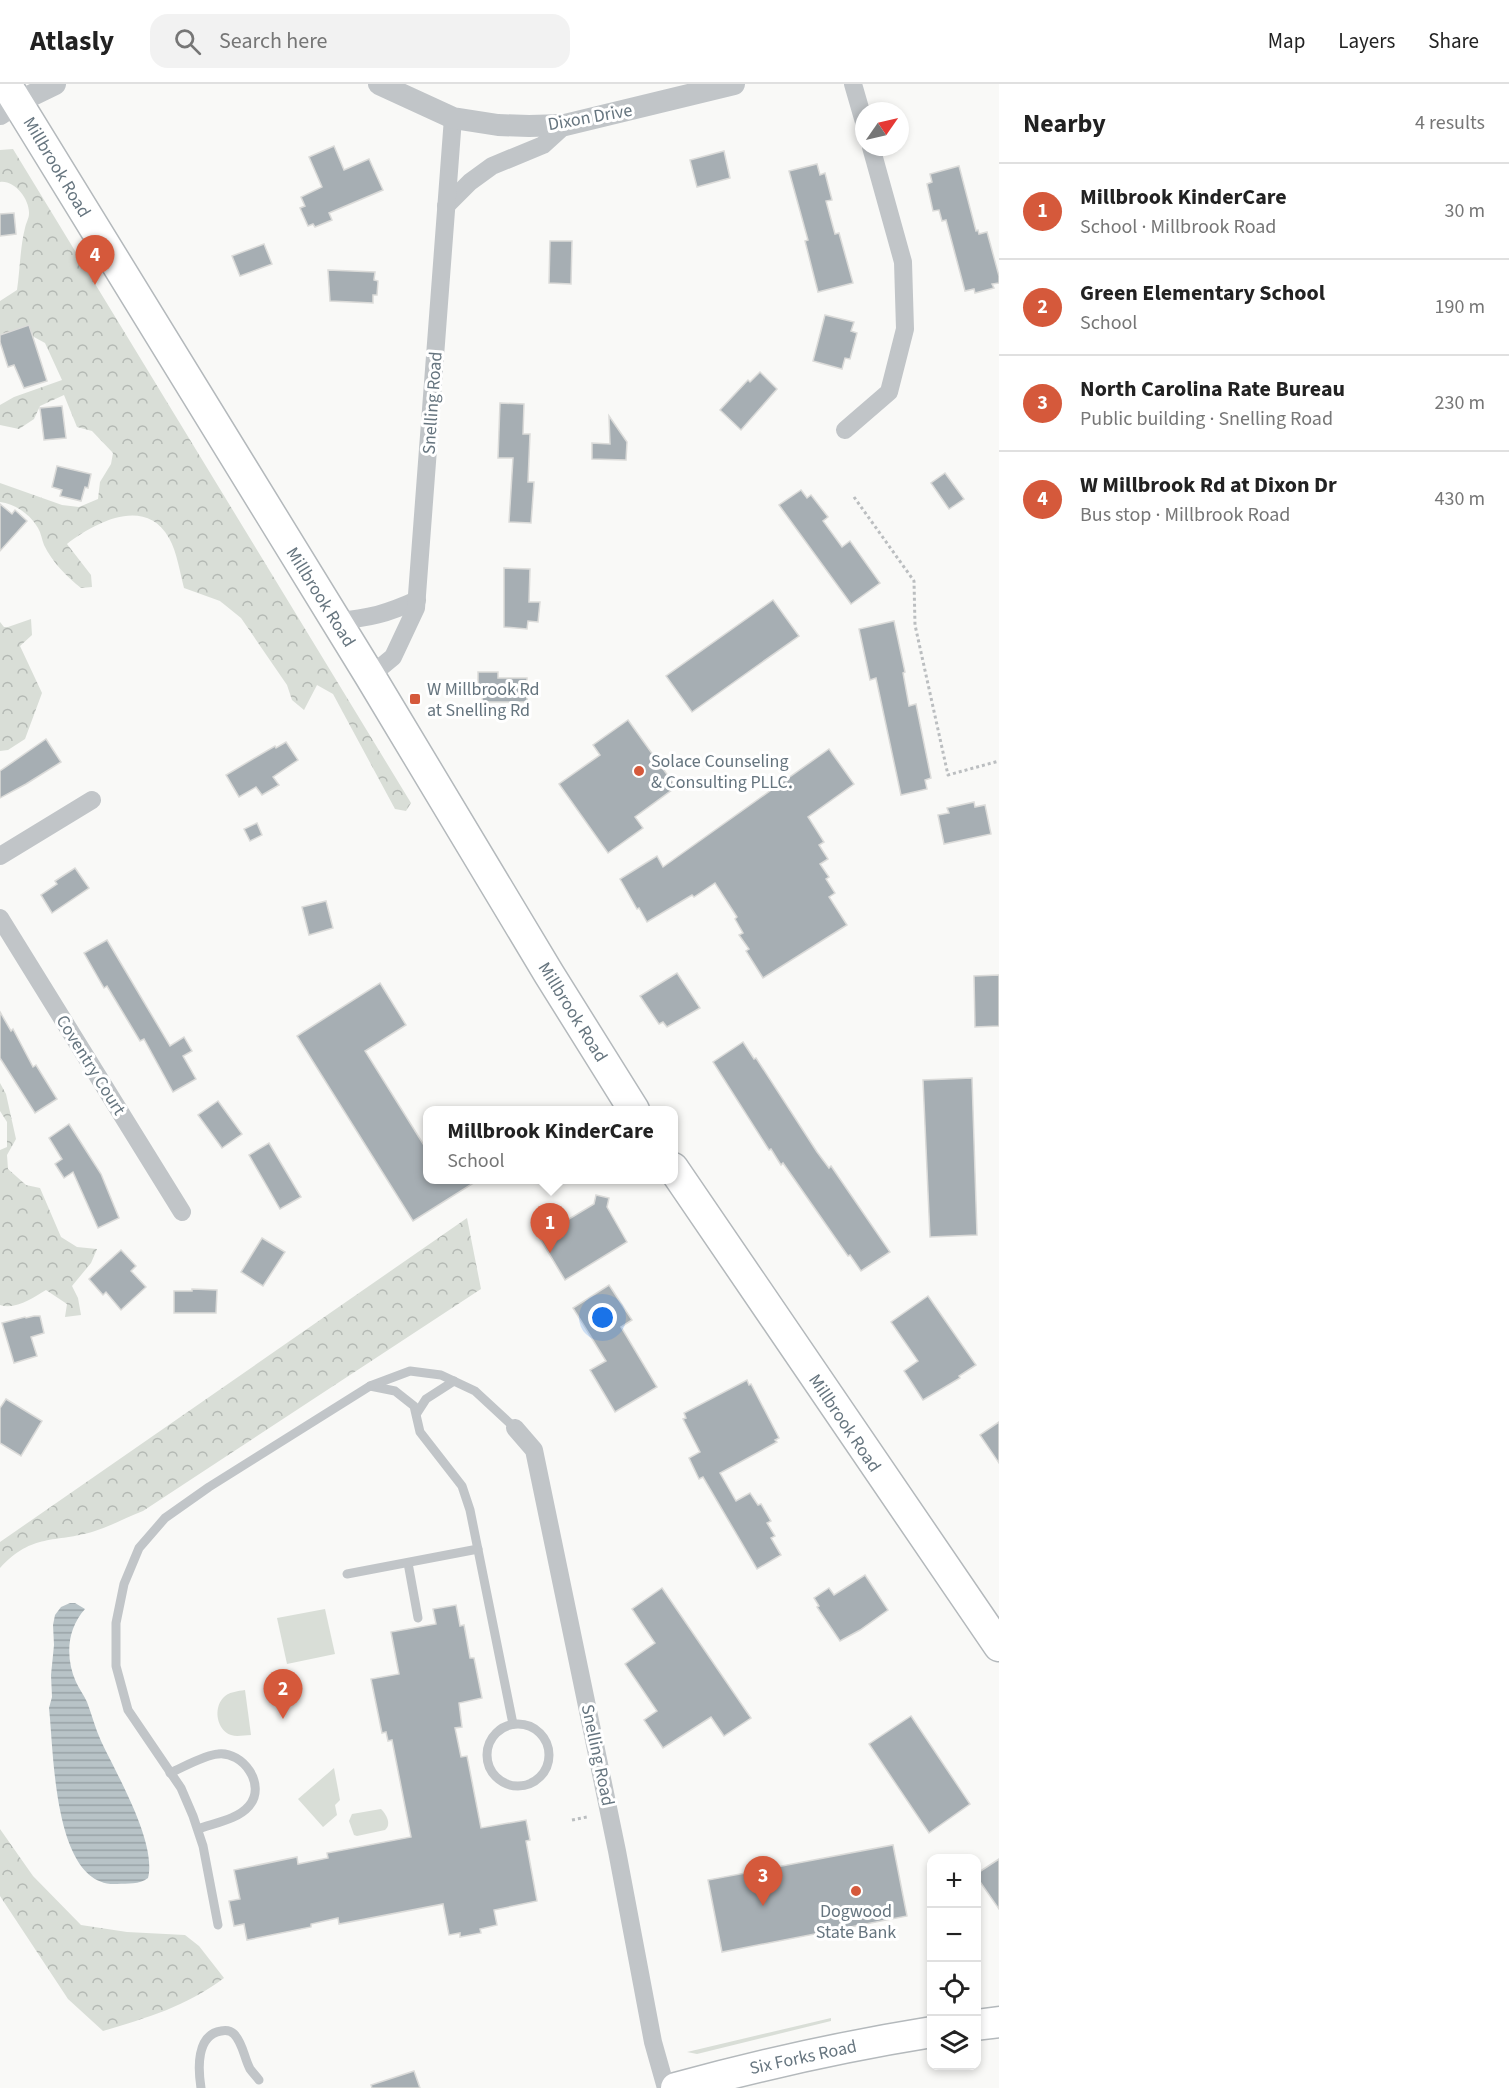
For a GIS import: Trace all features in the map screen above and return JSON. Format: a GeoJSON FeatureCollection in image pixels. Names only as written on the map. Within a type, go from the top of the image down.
{"type":"FeatureCollection","features":[{"type":"Feature","properties":{"kind":"main road","name":"Millbrook Road"},"geometry":{"type":"LineString","coordinates":[[8,100],[336,621],[632,1106]]}},
{"type":"Feature","properties":{"kind":"main road","name":"Millbrook Road"},"geometry":{"type":"LineString","coordinates":[[678,1175],[999,1647]]}},
{"type":"Feature","properties":{"kind":"main road"},"geometry":{"type":"LineString","coordinates":[[981,2024],[999,2022]]}},
{"type":"Feature","properties":{"kind":"main road","name":"Six Forks Road"},"geometry":{"type":"LineString","coordinates":[[675,2088],[807,2055],[927,2033]]}},
{"type":"Feature","properties":{"kind":"street"},"geometry":{"type":"LineString","coordinates":[[8,100],[56,84]]}},
{"type":"Feature","properties":{"kind":"street","name":"Dixon Drive"},"geometry":{"type":"LineString","coordinates":[[380,84],[453,118],[498,125],[566,125],[734,84]]}},
{"type":"Feature","properties":{"kind":"street"},"geometry":{"type":"LineString","coordinates":[[853,84],[858,102]]}},
{"type":"Feature","properties":{"kind":"street","name":"Snelling Road"},"geometry":{"type":"LineString","coordinates":[[370,676],[393,657],[416,608],[453,118]]}},
{"type":"Feature","properties":{"kind":"street"},"geometry":{"type":"LineString","coordinates":[[446,206],[470,182],[492,166],[543,145],[566,125]]}},
{"type":"Feature","properties":{"kind":"street"},"geometry":{"type":"LineString","coordinates":[[845,430],[889,392],[905,329],[903,262],[874,156]]}},
{"type":"Feature","properties":{"kind":"street"},"geometry":{"type":"LineString","coordinates":[[336,621],[369,618],[388,613],[417,600]]}},
{"type":"Feature","properties":{"kind":"street"},"geometry":{"type":"LineString","coordinates":[[0,856],[92,800]]}},
{"type":"Feature","properties":{"kind":"street","name":"Coventry Court"},"geometry":{"type":"LineString","coordinates":[[0,918],[182,1212]]}},
{"type":"Feature","properties":{"kind":"street","name":"Snelling Road"},"geometry":{"type":"LineString","coordinates":[[516,1428],[534,1450],[617,1851],[653,2042],[666,2088]]}},
{"type":"Feature","properties":{"kind":"lane"},"geometry":{"type":"LineString","coordinates":[[218,1925],[198,1829],[181,1788],[128,1710],[116,1666],[116,1623],[124,1584],[139,1548],[165,1518],[209,1487],[370,1386],[410,1371],[441,1375],[475,1391],[516,1428]]}},
{"type":"Feature","properties":{"kind":"lane"},"geometry":{"type":"LineString","coordinates":[[417,1413],[426,1399],[454,1381]]}},
{"type":"Feature","properties":{"kind":"lane"},"geometry":{"type":"LineString","coordinates":[[370,1386],[394,1391],[414,1406],[420,1432],[462,1486],[470,1510],[513,1724]]}},
{"type":"Feature","properties":{"kind":"lane"},"geometry":{"type":"LineString","coordinates":[[346,1574],[478,1549]]}},
{"type":"Feature","properties":{"kind":"lane"},"geometry":{"type":"LineString","coordinates":[[408,1563],[418,1618]]}},
{"type":"Feature","properties":{"kind":"lane"},"geometry":{"type":"LineString","coordinates":[[513,1724],[533,1728],[541,1734],[549,1752],[545,1772],[529,1784],[519,1786],[500,1780],[489,1763],[488,1753],[495,1734],[513,1724]]}},
{"type":"Feature","properties":{"kind":"lane"},"geometry":{"type":"LineString","coordinates":[[170,1773],[209,1755],[220,1753],[231,1755],[242,1762],[254,1779],[253,1800],[249,1806],[240,1814],[198,1829]]}},
{"type":"Feature","properties":{"kind":"lane"},"geometry":{"type":"LineString","coordinates":[[201,2088],[200,2058],[203,2043],[207,2037],[223,2031],[230,2031],[235,2035],[250,2068],[259,2080]]}},
{"type":"Feature","properties":{"kind":"path"},"geometry":{"type":"LineString","coordinates":[[854,497],[914,581],[915,625],[948,775],[999,761]]}},
{"type":"Feature","properties":{"kind":"path"},"geometry":{"type":"LineString","coordinates":[[572,1820],[587,1817]]}},
{"type":"Feature","properties":{"kind":"green space"},"geometry":{"type":"Polygon","coordinates":[[[13,149],[411,803],[406,811],[395,809],[333,694],[317,685],[304,710],[292,700],[287,685],[241,618],[220,601],[184,588],[172,544],[159,525],[147,518],[120,517],[92,528],[67,544],[91,575],[92,587],[81,588],[51,557],[31,518],[17,507],[0,502],[0,483],[62,505],[79,507],[98,499],[100,482],[111,464],[113,453],[92,431],[77,427],[64,395],[40,406],[34,419],[19,429],[0,425],[0,405],[14,397],[62,380],[45,343],[34,337],[0,342],[0,301],[17,290],[22,243],[29,214],[27,203],[20,192],[11,184],[0,182],[0,150],[13,149]]]}},
{"type":"Feature","properties":{"kind":"green space"},"geometry":{"type":"Polygon","coordinates":[[[31,619],[32,635],[20,646],[42,693],[25,739],[8,750],[0,751],[0,622],[4,627],[8,627],[31,619]]]}},
{"type":"Feature","properties":{"kind":"green space"},"geometry":{"type":"Polygon","coordinates":[[[0,1083],[6,1094],[16,1139],[7,1155],[8,1169],[26,1185],[40,1188],[61,1237],[77,1247],[97,1249],[91,1263],[72,1286],[78,1298],[81,1315],[65,1317],[67,1304],[46,1290],[18,1305],[0,1305],[0,1150],[7,1147],[7,1122],[0,1111],[0,1083]]]}},
{"type":"Feature","properties":{"kind":"green space"},"geometry":{"type":"Polygon","coordinates":[[[467,1218],[481,1289],[143,1511],[95,1531],[34,1544],[23,1549],[0,1568],[0,1542],[467,1218]]]}},
{"type":"Feature","properties":{"kind":"green space"},"geometry":{"type":"Polygon","coordinates":[[[325,1609],[335,1654],[287,1664],[277,1618],[325,1609]]]}},
{"type":"Feature","properties":{"kind":"green space"},"geometry":{"type":"Polygon","coordinates":[[[245,1690],[251,1735],[231,1735],[222,1729],[218,1719],[218,1708],[225,1696],[245,1690]]]}},
{"type":"Feature","properties":{"kind":"green space"},"geometry":{"type":"Polygon","coordinates":[[[334,1768],[340,1800],[335,1805],[337,1815],[323,1827],[298,1799],[334,1768]]]}},
{"type":"Feature","properties":{"kind":"green space"},"geometry":{"type":"Polygon","coordinates":[[[381,1809],[388,1822],[385,1830],[354,1835],[349,1821],[352,1814],[381,1809]]]}},
{"type":"Feature","properties":{"kind":"green space"},"geometry":{"type":"Polygon","coordinates":[[[0,1829],[33,1876],[81,1925],[127,1932],[185,1935],[199,1946],[224,1978],[181,2004],[103,2031],[68,1999],[0,1896],[0,1829]]]}},
{"type":"Feature","properties":{"kind":"green space"},"geometry":{"type":"Polygon","coordinates":[[[831,2018],[831,2021],[697,2054],[687,2052],[831,2018]]]}},
{"type":"Feature","properties":{"kind":"shaded area"},"geometry":{"type":"Polygon","coordinates":[[[75,1603],[85,1609],[71,1634],[69,1653],[72,1673],[87,1702],[101,1741],[134,1809],[147,1847],[148,1878],[137,1883],[117,1884],[96,1879],[80,1864],[69,1842],[61,1814],[49,1708],[52,1697],[51,1675],[55,1615],[61,1607],[75,1603]]]}},
{"type":"Feature","properties":{"kind":"building"},"geometry":{"type":"Polygon","coordinates":[[[334,146],[344,170],[369,159],[383,190],[329,213],[332,220],[315,227],[313,224],[308,226],[300,208],[305,206],[301,197],[322,187],[309,157],[334,146]]]}},
{"type":"Feature","properties":{"kind":"building"},"geometry":{"type":"Polygon","coordinates":[[[724,151],[730,178],[697,187],[690,160],[724,151]]]}},
{"type":"Feature","properties":{"kind":"building"},"geometry":{"type":"Polygon","coordinates":[[[817,164],[820,175],[825,173],[832,200],[826,201],[835,234],[839,233],[853,283],[818,292],[805,241],[808,240],[789,171],[817,164]]]}},
{"type":"Feature","properties":{"kind":"building"},"geometry":{"type":"Polygon","coordinates":[[[959,166],[976,231],[978,230],[979,234],[987,232],[999,276],[999,283],[992,284],[994,288],[975,293],[974,289],[965,291],[946,220],[942,221],[939,210],[933,211],[927,184],[932,182],[930,174],[959,166]]]}},
{"type":"Feature","properties":{"kind":"building"},"geometry":{"type":"Polygon","coordinates":[[[14,213],[16,234],[0,236],[0,214],[14,213]]]}},
{"type":"Feature","properties":{"kind":"building"},"geometry":{"type":"Polygon","coordinates":[[[550,241],[572,241],[571,284],[549,283],[550,241]]]}},
{"type":"Feature","properties":{"kind":"building"},"geometry":{"type":"Polygon","coordinates":[[[264,244],[272,264],[240,276],[232,256],[264,244]]]}},
{"type":"Feature","properties":{"kind":"building"},"geometry":{"type":"Polygon","coordinates":[[[328,270],[375,272],[374,280],[378,281],[377,295],[373,295],[373,303],[330,301],[328,270]]]}},
{"type":"Feature","properties":{"kind":"building"},"geometry":{"type":"Polygon","coordinates":[[[825,315],[854,322],[851,331],[857,333],[850,359],[845,358],[842,369],[813,361],[825,315]]]}},
{"type":"Feature","properties":{"kind":"building"},"geometry":{"type":"Polygon","coordinates":[[[29,325],[47,381],[24,388],[14,365],[8,367],[0,335],[29,325]]]}},
{"type":"Feature","properties":{"kind":"building"},"geometry":{"type":"Polygon","coordinates":[[[760,372],[777,389],[741,430],[720,410],[748,380],[750,382],[760,372]]]}},
{"type":"Feature","properties":{"kind":"building"},"geometry":{"type":"Polygon","coordinates":[[[500,403],[524,404],[523,434],[530,434],[528,482],[534,482],[531,523],[509,522],[513,458],[498,458],[500,403]]]}},
{"type":"Feature","properties":{"kind":"building"},"geometry":{"type":"Polygon","coordinates":[[[62,406],[66,438],[44,440],[40,408],[62,406]]]}},
{"type":"Feature","properties":{"kind":"building"},"geometry":{"type":"Polygon","coordinates":[[[609,416],[627,442],[626,460],[592,459],[592,443],[610,444],[609,416]]]}},
{"type":"Feature","properties":{"kind":"building"},"geometry":{"type":"Polygon","coordinates":[[[57,466],[91,474],[88,488],[85,487],[81,501],[60,496],[62,490],[52,487],[57,466]]]}},
{"type":"Feature","properties":{"kind":"building"},"geometry":{"type":"Polygon","coordinates":[[[945,473],[964,499],[949,509],[931,483],[945,473]]]}},
{"type":"Feature","properties":{"kind":"building"},"geometry":{"type":"Polygon","coordinates":[[[801,490],[807,498],[811,495],[828,517],[823,521],[842,547],[850,541],[880,583],[851,604],[779,505],[801,490]]]}},
{"type":"Feature","properties":{"kind":"building"},"geometry":{"type":"Polygon","coordinates":[[[0,504],[12,514],[15,510],[27,521],[0,551],[0,504]]]}},
{"type":"Feature","properties":{"kind":"building"},"geometry":{"type":"Polygon","coordinates":[[[504,568],[530,569],[529,602],[540,602],[538,622],[528,621],[527,629],[504,627],[504,568]]]}},
{"type":"Feature","properties":{"kind":"building"},"geometry":{"type":"Polygon","coordinates":[[[773,600],[799,636],[692,712],[666,676],[773,600]]]}},
{"type":"Feature","properties":{"kind":"building"},"geometry":{"type":"Polygon","coordinates":[[[894,621],[905,672],[903,673],[909,706],[916,704],[931,778],[925,780],[927,789],[901,795],[876,678],[870,680],[859,629],[894,621]]]}},
{"type":"Feature","properties":{"kind":"building"},"geometry":{"type":"Polygon","coordinates":[[[478,672],[498,672],[498,678],[527,678],[527,702],[482,702],[483,694],[478,694],[478,672]]]}},
{"type":"Feature","properties":{"kind":"building"},"geometry":{"type":"Polygon","coordinates":[[[628,720],[676,787],[635,817],[643,828],[608,853],[559,784],[600,755],[593,745],[628,720]]]}},
{"type":"Feature","properties":{"kind":"building"},"geometry":{"type":"Polygon","coordinates":[[[46,739],[61,762],[0,798],[0,771],[46,739]]]}},
{"type":"Feature","properties":{"kind":"building"},"geometry":{"type":"Polygon","coordinates":[[[286,742],[298,760],[273,777],[279,785],[262,795],[256,787],[239,797],[226,775],[286,742]]]}},
{"type":"Feature","properties":{"kind":"building"},"geometry":{"type":"Polygon","coordinates":[[[829,749],[854,784],[808,817],[824,842],[819,845],[828,859],[820,864],[829,877],[826,879],[835,893],[829,897],[847,925],[763,978],[746,951],[749,949],[739,935],[743,933],[735,919],[737,917],[715,883],[647,922],[620,879],[657,856],[663,867],[829,749]]]}},
{"type":"Feature","properties":{"kind":"building"},"geometry":{"type":"Polygon","coordinates":[[[974,802],[975,807],[985,805],[991,834],[944,844],[938,815],[949,813],[947,808],[974,802]]]}},
{"type":"Feature","properties":{"kind":"building"},"geometry":{"type":"Polygon","coordinates":[[[257,823],[262,835],[250,841],[244,829],[257,823]]]}},
{"type":"Feature","properties":{"kind":"building"},"geometry":{"type":"Polygon","coordinates":[[[75,868],[89,888],[52,913],[41,895],[57,884],[55,881],[75,868]]]}},
{"type":"Feature","properties":{"kind":"building"},"geometry":{"type":"Polygon","coordinates":[[[326,901],[333,928],[309,935],[302,907],[326,901]]]}},
{"type":"Feature","properties":{"kind":"building"},"geometry":{"type":"Polygon","coordinates":[[[107,940],[170,1046],[184,1037],[192,1051],[183,1056],[196,1079],[173,1092],[144,1039],[140,1041],[107,986],[104,988],[84,953],[107,940]]]}},
{"type":"Feature","properties":{"kind":"building"},"geometry":{"type":"Polygon","coordinates":[[[677,973],[700,1008],[667,1027],[663,1022],[659,1024],[640,996],[677,973]]]}},
{"type":"Feature","properties":{"kind":"building"},"geometry":{"type":"Polygon","coordinates":[[[999,975],[999,1026],[975,1027],[974,976],[999,975]]]}},
{"type":"Feature","properties":{"kind":"building"},"geometry":{"type":"Polygon","coordinates":[[[380,983],[406,1025],[365,1051],[423,1144],[423,1184],[472,1184],[413,1221],[297,1036],[380,983]]]}},
{"type":"Feature","properties":{"kind":"building"},"geometry":{"type":"Polygon","coordinates":[[[0,1012],[11,1031],[13,1029],[33,1067],[36,1065],[57,1099],[35,1113],[0,1058],[0,1012]]]}},
{"type":"Feature","properties":{"kind":"building"},"geometry":{"type":"Polygon","coordinates":[[[743,1042],[754,1059],[756,1058],[817,1152],[829,1168],[831,1166],[890,1252],[861,1271],[783,1163],[781,1165],[771,1149],[769,1150],[713,1062],[743,1042]]]}},
{"type":"Feature","properties":{"kind":"building"},"geometry":{"type":"Polygon","coordinates":[[[972,1078],[977,1235],[930,1237],[923,1080],[972,1078]]]}},
{"type":"Feature","properties":{"kind":"building"},"geometry":{"type":"Polygon","coordinates":[[[218,1101],[242,1134],[222,1148],[198,1115],[218,1101]]]}},
{"type":"Feature","properties":{"kind":"building"},"geometry":{"type":"Polygon","coordinates":[[[69,1124],[101,1174],[119,1218],[98,1228],[73,1172],[64,1178],[55,1164],[62,1159],[49,1138],[69,1124]]]}},
{"type":"Feature","properties":{"kind":"building"},"geometry":{"type":"Polygon","coordinates":[[[269,1143],[301,1197],[280,1209],[249,1155],[269,1143]]]}},
{"type":"Feature","properties":{"kind":"building"},"geometry":{"type":"Polygon","coordinates":[[[596,1195],[609,1198],[607,1207],[627,1242],[565,1280],[539,1237],[594,1204],[596,1195]]]}},
{"type":"Feature","properties":{"kind":"building"},"geometry":{"type":"Polygon","coordinates":[[[262,1238],[285,1252],[263,1286],[241,1272],[262,1238]]]}},
{"type":"Feature","properties":{"kind":"building"},"geometry":{"type":"Polygon","coordinates":[[[121,1250],[136,1266],[131,1271],[146,1287],[121,1310],[106,1292],[103,1295],[89,1279],[121,1250]]]}},
{"type":"Feature","properties":{"kind":"building"},"geometry":{"type":"Polygon","coordinates":[[[609,1285],[632,1320],[621,1327],[657,1387],[615,1412],[590,1370],[606,1361],[573,1308],[609,1285]]]}},
{"type":"Feature","properties":{"kind":"building"},"geometry":{"type":"Polygon","coordinates":[[[192,1289],[217,1290],[216,1313],[174,1313],[174,1291],[192,1291],[192,1289]]]}},
{"type":"Feature","properties":{"kind":"building"},"geometry":{"type":"Polygon","coordinates":[[[928,1296],[976,1365],[959,1376],[960,1378],[923,1400],[904,1371],[918,1361],[891,1322],[928,1296]]]}},
{"type":"Feature","properties":{"kind":"building"},"geometry":{"type":"Polygon","coordinates":[[[40,1316],[44,1333],[31,1337],[37,1356],[14,1363],[2,1323],[40,1316]]]}},
{"type":"Feature","properties":{"kind":"building"},"geometry":{"type":"Polygon","coordinates":[[[747,1380],[779,1438],[775,1440],[777,1442],[720,1473],[736,1501],[750,1493],[758,1505],[761,1504],[771,1521],[767,1523],[775,1536],[771,1538],[781,1555],[757,1569],[703,1477],[699,1479],[689,1458],[700,1452],[683,1419],[686,1418],[684,1413],[747,1380]]]}},
{"type":"Feature","properties":{"kind":"building"},"geometry":{"type":"Polygon","coordinates":[[[6,1399],[42,1421],[21,1456],[0,1443],[0,1408],[6,1399]]]}},
{"type":"Feature","properties":{"kind":"building"},"geometry":{"type":"Polygon","coordinates":[[[999,1422],[999,1463],[980,1435],[999,1422]]]}},
{"type":"Feature","properties":{"kind":"building"},"geometry":{"type":"Polygon","coordinates":[[[865,1575],[888,1610],[840,1641],[817,1607],[819,1606],[814,1598],[829,1588],[834,1595],[865,1575]]]}},
{"type":"Feature","properties":{"kind":"building"},"geometry":{"type":"Polygon","coordinates":[[[662,1588],[751,1718],[724,1736],[711,1717],[663,1748],[644,1720],[657,1711],[625,1664],[655,1643],[632,1609],[662,1588]]]}},
{"type":"Feature","properties":{"kind":"building"},"geometry":{"type":"Polygon","coordinates":[[[456,1605],[460,1626],[464,1625],[470,1658],[474,1658],[482,1698],[459,1703],[462,1727],[455,1728],[461,1757],[467,1756],[481,1828],[526,1820],[530,1840],[526,1841],[537,1901],[494,1910],[497,1925],[480,1929],[481,1933],[460,1937],[460,1933],[449,1935],[443,1904],[339,1924],[338,1918],[311,1924],[311,1927],[247,1940],[244,1924],[234,1926],[229,1901],[240,1899],[234,1870],[297,1857],[298,1864],[328,1858],[327,1853],[411,1837],[392,1740],[388,1741],[386,1732],[382,1733],[371,1679],[399,1674],[391,1632],[436,1624],[433,1609],[456,1605]]]}},
{"type":"Feature","properties":{"kind":"building"},"geometry":{"type":"Polygon","coordinates":[[[911,1716],[970,1804],[929,1833],[869,1744],[911,1716]]]}},
{"type":"Feature","properties":{"kind":"building"},"geometry":{"type":"Polygon","coordinates":[[[893,1845],[907,1916],[722,1952],[708,1880],[893,1845]]]}},
{"type":"Feature","properties":{"kind":"building"},"geometry":{"type":"Polygon","coordinates":[[[999,1859],[999,1909],[981,1883],[981,1871],[999,1859]]]}},
{"type":"Feature","properties":{"kind":"building"},"geometry":{"type":"Polygon","coordinates":[[[414,2071],[420,2088],[372,2088],[371,2085],[414,2071]]]}},
{"type":"Feature","properties":{"kind":"place","name":"W Millbrook Rd at Dixon Dr"},"geometry":{"type":"Point","coordinates":[95,285]}},
{"type":"Feature","properties":{"kind":"place","name":"W Millbrook Rd at Snelling Rd"},"geometry":{"type":"Point","coordinates":[415,699]}},
{"type":"Feature","properties":{"kind":"place","name":"Solace Counseling & Consulting PLLC."},"geometry":{"type":"Point","coordinates":[639,771]}},
{"type":"Feature","properties":{"kind":"place","name":"Millbrook KinderCare"},"geometry":{"type":"Point","coordinates":[550,1253]}},
{"type":"Feature","properties":{"kind":"place","name":"Green Elementary School"},"geometry":{"type":"Point","coordinates":[283,1719]}},
{"type":"Feature","properties":{"kind":"place","name":"Dogwood State Bank"},"geometry":{"type":"Point","coordinates":[856,1891]}},
{"type":"Feature","properties":{"kind":"place","name":"North Carolina Rate Bureau"},"geometry":{"type":"Point","coordinates":[763,1906]}}]}
